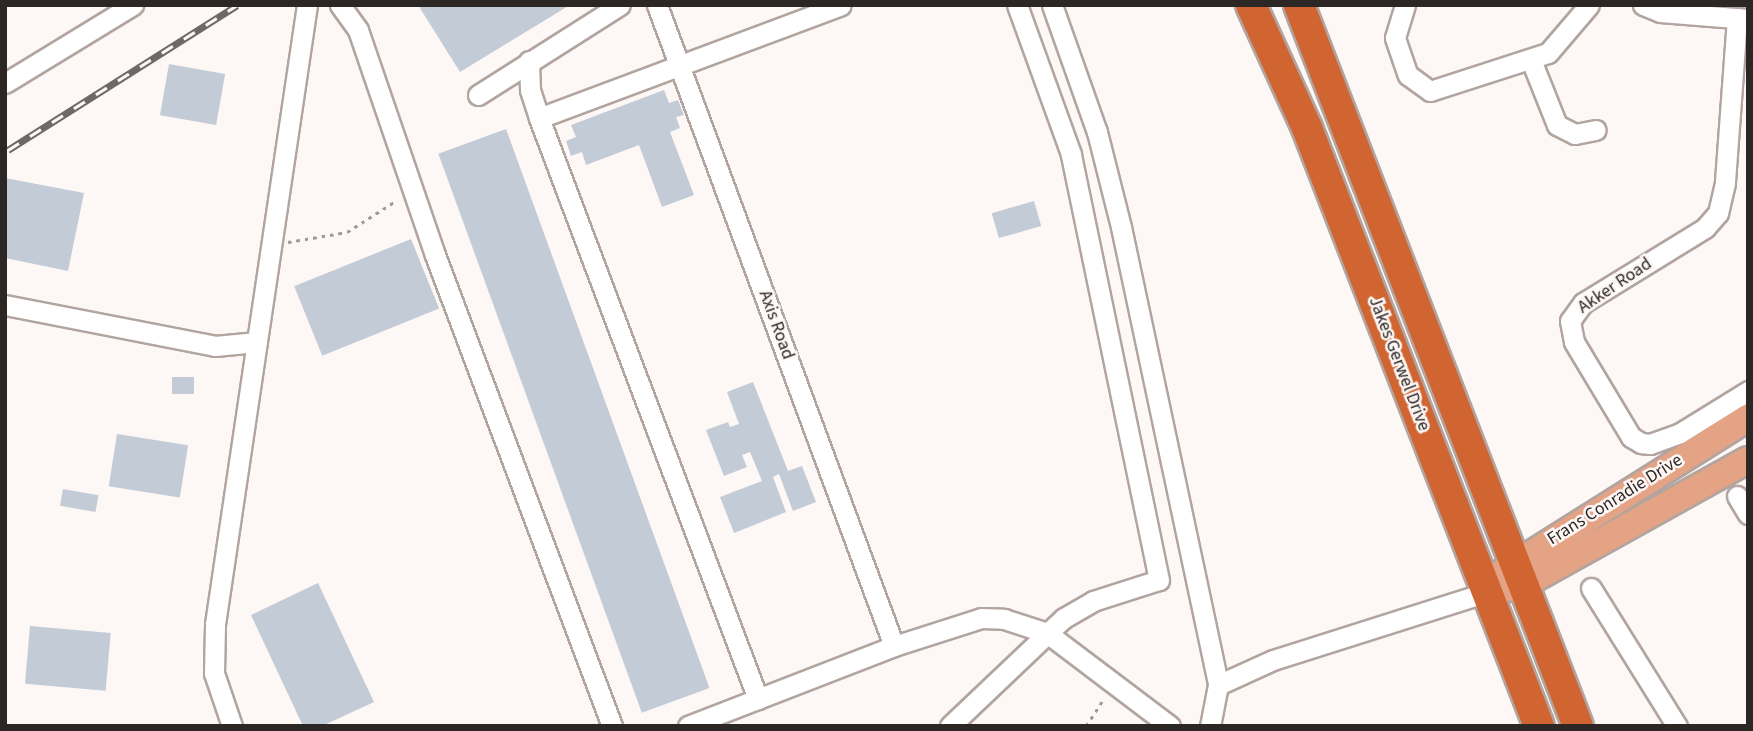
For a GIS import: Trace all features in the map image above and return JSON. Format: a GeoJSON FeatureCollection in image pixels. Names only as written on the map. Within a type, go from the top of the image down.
{"type":"FeatureCollection","features":[{"type":"Feature","properties":{"kind":"highway","name":"Jakes Gerwel Drive"},"geometry":{"type":"LineString","coordinates":[[1251,5],[1307,128],[1480,590],[1539,726]]}},
{"type":"Feature","properties":{"kind":"highway","name":"Jakes Gerwel Drive"},"geometry":{"type":"LineString","coordinates":[[1299,5],[1578,726]]}},
{"type":"Feature","properties":{"kind":"main road","name":"Frans Conradie Drive"},"geometry":{"type":"LineString","coordinates":[[1519,574],[1748,418]]}},
{"type":"Feature","properties":{"kind":"main road","name":"Frans Conradie Drive"},"geometry":{"type":"LineString","coordinates":[[1480,590],[1519,574],[1748,460]]}},
{"type":"Feature","properties":{"kind":"street"},"geometry":{"type":"LineString","coordinates":[[5,83],[132,5]]}},
{"type":"Feature","properties":{"kind":"street"},"geometry":{"type":"LineString","coordinates":[[232,726],[214,673],[215,624],[307,5]]}},
{"type":"Feature","properties":{"kind":"street"},"geometry":{"type":"LineString","coordinates":[[340,5],[358,30],[413,191],[612,726]]}},
{"type":"Feature","properties":{"kind":"street"},"geometry":{"type":"LineString","coordinates":[[478,96],[620,5]]}},
{"type":"Feature","properties":{"kind":"street","name":"Axis Road"},"geometry":{"type":"LineString","coordinates":[[657,5],[894,646]]}},
{"type":"Feature","properties":{"kind":"street"},"geometry":{"type":"LineString","coordinates":[[539,118],[841,5]]}},
{"type":"Feature","properties":{"kind":"street"},"geometry":{"type":"LineString","coordinates":[[950,726],[1047,633],[1093,601],[1159,580],[1071,154],[1017,5]]}},
{"type":"Feature","properties":{"kind":"street"},"geometry":{"type":"LineString","coordinates":[[1052,5],[1097,132],[1112,189],[1218,685],[1210,726]]}},
{"type":"Feature","properties":{"kind":"street"},"geometry":{"type":"LineString","coordinates":[[1405,5],[1395,38],[1408,75],[1420,87],[1430,91],[1452,87],[1531,60],[1560,43],[1589,5]]}},
{"type":"Feature","properties":{"kind":"street"},"geometry":{"type":"LineString","coordinates":[[1643,5],[1660,12],[1743,19]]}},
{"type":"Feature","properties":{"kind":"street","name":"Akker Road"},"geometry":{"type":"LineString","coordinates":[[1743,19],[1725,183],[1718,213],[1705,228],[1583,303],[1570,321],[1574,342],[1631,437],[1641,443],[1665,440],[1748,391]]}},
{"type":"Feature","properties":{"kind":"street"},"geometry":{"type":"LineString","coordinates":[[1531,60],[1557,125],[1575,134],[1596,130]]}},
{"type":"Feature","properties":{"kind":"street"},"geometry":{"type":"LineString","coordinates":[[529,61],[530,90],[539,118],[758,699]]}},
{"type":"Feature","properties":{"kind":"street"},"geometry":{"type":"LineString","coordinates":[[5,305],[215,346],[257,342]]}},
{"type":"Feature","properties":{"kind":"street"},"geometry":{"type":"LineString","coordinates":[[1737,496],[1748,514]]}},
{"type":"Feature","properties":{"kind":"street"},"geometry":{"type":"LineString","coordinates":[[1591,587],[1677,726]]}},
{"type":"Feature","properties":{"kind":"street"},"geometry":{"type":"LineString","coordinates":[[1218,685],[1273,660],[1480,590]]}},
{"type":"Feature","properties":{"kind":"street"},"geometry":{"type":"LineString","coordinates":[[688,726],[894,646],[981,618],[1004,619],[1047,633],[1170,726]]}},
{"type":"Feature","properties":{"kind":"path"},"geometry":{"type":"LineString","coordinates":[[271,244],[347,232],[413,191]]}},
{"type":"Feature","properties":{"kind":"path"},"geometry":{"type":"LineString","coordinates":[[1086,726],[1114,683]]}},
{"type":"Feature","properties":{"kind":"building"},"geometry":{"type":"Polygon","coordinates":[[[418,5],[570,5],[460,72],[418,5]]]}},
{"type":"Feature","properties":{"kind":"building"},"geometry":{"type":"Polygon","coordinates":[[[169,64],[225,74],[216,125],[160,115],[169,64]]]}},
{"type":"Feature","properties":{"kind":"building"},"geometry":{"type":"Polygon","coordinates":[[[664,90],[669,103],[678,100],[684,115],[676,117],[680,128],[670,132],[694,195],[662,207],[639,145],[586,165],[582,152],[571,156],[566,141],[576,137],[571,125],[664,90]]]}},
{"type":"Feature","properties":{"kind":"building"},"geometry":{"type":"Polygon","coordinates":[[[506,129],[710,688],[642,713],[438,154],[506,129]]]}},
{"type":"Feature","properties":{"kind":"building"},"geometry":{"type":"Polygon","coordinates":[[[5,178],[84,193],[68,271],[5,258],[5,178]]]}},
{"type":"Feature","properties":{"kind":"building"},"geometry":{"type":"Polygon","coordinates":[[[1034,201],[1041,226],[999,238],[992,213],[1034,201]]]}},
{"type":"Feature","properties":{"kind":"building"},"geometry":{"type":"Polygon","coordinates":[[[411,239],[439,309],[322,356],[294,286],[411,239]]]}},
{"type":"Feature","properties":{"kind":"building"},"geometry":{"type":"Polygon","coordinates":[[[172,377],[194,377],[194,394],[172,394],[172,377]]]}},
{"type":"Feature","properties":{"kind":"building"},"geometry":{"type":"Polygon","coordinates":[[[753,382],[788,471],[802,466],[816,502],[793,511],[779,474],[773,477],[786,512],[734,533],[720,497],[762,481],[750,452],[742,455],[747,467],[724,476],[706,430],[728,422],[730,427],[739,424],[727,392],[753,382]]]}},
{"type":"Feature","properties":{"kind":"building"},"geometry":{"type":"Polygon","coordinates":[[[117,434],[188,445],[180,498],[109,486],[117,434]]]}},
{"type":"Feature","properties":{"kind":"building"},"geometry":{"type":"Polygon","coordinates":[[[63,489],[98,495],[96,512],[60,506],[63,489]]]}},
{"type":"Feature","properties":{"kind":"building"},"geometry":{"type":"Polygon","coordinates":[[[318,583],[374,702],[322,726],[303,726],[251,615],[318,583]]]}},
{"type":"Feature","properties":{"kind":"building"},"geometry":{"type":"Polygon","coordinates":[[[30,626],[111,633],[106,691],[25,684],[30,626]]]}},
{"type":"Feature","properties":{"kind":"railway"},"geometry":{"type":"LineString","coordinates":[[8,150],[237,5]]}}]}
